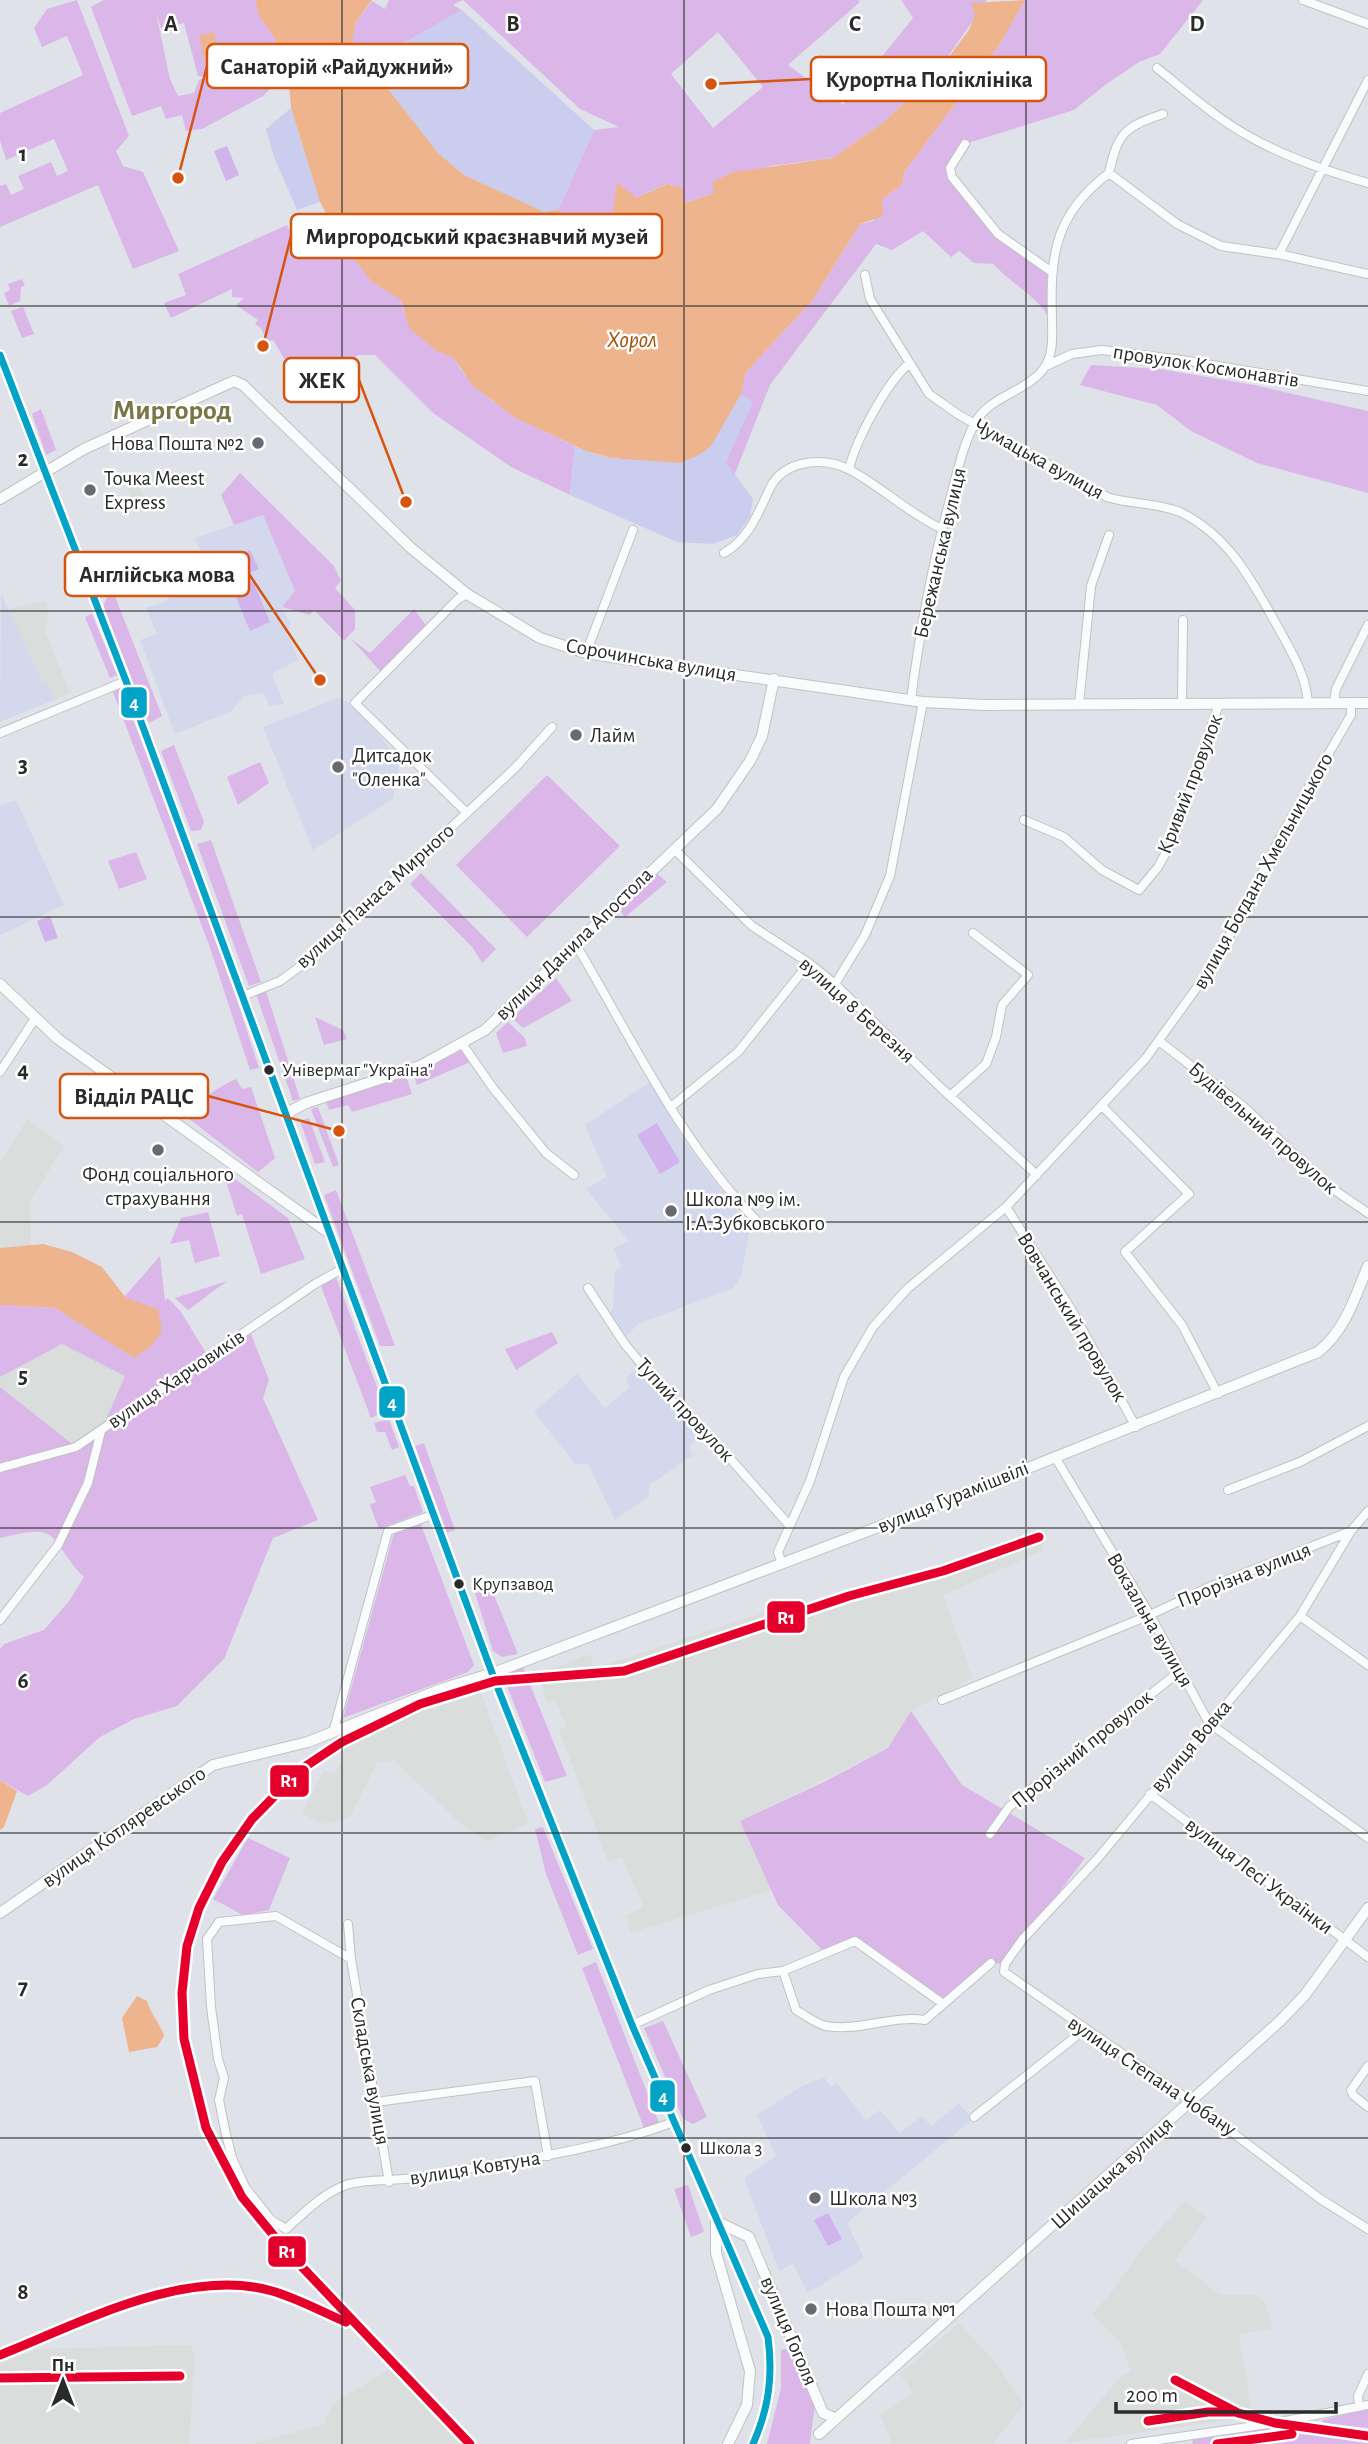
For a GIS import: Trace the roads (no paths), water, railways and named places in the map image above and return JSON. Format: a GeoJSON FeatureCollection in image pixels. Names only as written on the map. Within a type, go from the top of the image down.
{"type":"FeatureCollection","features":[{"type":"Feature","properties":{"kind":"street"},"geometry":{"type":"LineString","coordinates":[[1303,0],[1368,24]]}},
{"type":"Feature","properties":{"kind":"street"},"geometry":{"type":"LineString","coordinates":[[1157,68],[1204,106],[1252,138],[1323,169],[1368,183]]}},
{"type":"Feature","properties":{"kind":"street"},"geometry":{"type":"LineString","coordinates":[[1279,254],[1368,80]]}},
{"type":"Feature","properties":{"kind":"street"},"geometry":{"type":"LineString","coordinates":[[1045,366],[1052,340],[1054,247],[1068,216],[1085,191],[1109,173],[1114,150],[1122,133],[1139,122],[1163,114]]}},
{"type":"Feature","properties":{"kind":"street"},"geometry":{"type":"LineString","coordinates":[[965,144],[950,168],[952,177],[998,234],[1052,272]]}},
{"type":"Feature","properties":{"kind":"street"},"geometry":{"type":"LineString","coordinates":[[1109,173],[1177,224],[1221,246],[1279,254],[1368,274]]}},
{"type":"Feature","properties":{"kind":"street","name":"Чумацька вулиця"},"geometry":{"type":"LineString","coordinates":[[865,275],[870,299],[929,394],[1107,497],[1126,503],[1167,508],[1209,531],[1245,568],[1260,592],[1303,676],[1307,703]]}},
{"type":"Feature","properties":{"kind":"street","name":"провулок Космонавтів"},"geometry":{"type":"LineString","coordinates":[[1045,366],[1072,354],[1102,350],[1182,360],[1368,391]]}},
{"type":"Feature","properties":{"kind":"street","name":"вулиця Гоголя"},"geometry":{"type":"LineString","coordinates":[[0,355],[126,681],[287,1113],[432,1515],[493,1673],[632,2025],[768,2337],[771,2363],[766,2414],[754,2444]]}},
{"type":"Feature","properties":{"kind":"street"},"geometry":{"type":"LineString","coordinates":[[849,469],[852,456],[886,393],[899,371],[910,363]]}},
{"type":"Feature","properties":{"kind":"street","name":"Бережанська вулиця"},"geometry":{"type":"LineString","coordinates":[[911,700],[927,591],[942,529],[975,423],[989,407],[1045,366]]}},
{"type":"Feature","properties":{"kind":"street","name":"Сорочинська вулиця"},"geometry":{"type":"LineString","coordinates":[[46,471],[143,420],[234,381],[243,385],[411,548],[467,594],[525,632],[586,653],[923,702],[1368,703]]}},
{"type":"Feature","properties":{"kind":"street"},"geometry":{"type":"LineString","coordinates":[[723,552],[742,540],[777,475],[789,466],[813,463],[849,469],[919,518],[942,529]]}},
{"type":"Feature","properties":{"kind":"street"},"geometry":{"type":"LineString","coordinates":[[0,499],[46,471]]}},
{"type":"Feature","properties":{"kind":"street"},"geometry":{"type":"LineString","coordinates":[[586,653],[633,530]]}},
{"type":"Feature","properties":{"kind":"street"},"geometry":{"type":"LineString","coordinates":[[1079,704],[1091,586],[1109,535]]}},
{"type":"Feature","properties":{"kind":"street","name":"вулиця Панаса Мирного"},"geometry":{"type":"LineString","coordinates":[[466,812],[355,703],[457,599],[467,594]]}},
{"type":"Feature","properties":{"kind":"street"},"geometry":{"type":"LineString","coordinates":[[1182,704],[1183,620]]}},
{"type":"Feature","properties":{"kind":"street"},"geometry":{"type":"LineString","coordinates":[[1334,703],[1336,689],[1368,625]]}},
{"type":"Feature","properties":{"kind":"street","name":"вулиця Данила Апостола"},"geometry":{"type":"LineString","coordinates":[[287,1113],[306,1103],[420,1066],[463,1045],[485,1030],[717,808],[750,761],[762,736],[774,679]]}},
{"type":"Feature","properties":{"kind":"street"},"geometry":{"type":"LineString","coordinates":[[0,733],[126,681]]}},
{"type":"Feature","properties":{"kind":"street"},"geometry":{"type":"LineString","coordinates":[[835,984],[865,935],[890,876],[923,702]]}},
{"type":"Feature","properties":{"kind":"street","name":"вулиця Богдана Хмельницького"},"geometry":{"type":"LineString","coordinates":[[782,1564],[778,1552],[810,1481],[844,1377],[873,1327],[906,1289],[1006,1207],[1103,1107],[1159,1041],[1216,961],[1282,834],[1350,715],[1350,703]]}},
{"type":"Feature","properties":{"kind":"street","name":"Кривий провулок"},"geometry":{"type":"LineString","coordinates":[[1024,820],[1064,837],[1102,870],[1139,890],[1158,867],[1173,840],[1219,704]]}},
{"type":"Feature","properties":{"kind":"street","name":"вулиця Панаса Мирного"},"geometry":{"type":"LineString","coordinates":[[243,996],[280,981],[309,960],[515,768],[552,727]]}},
{"type":"Feature","properties":{"kind":"street","name":"вулиця 8 Березня"},"geometry":{"type":"LineString","coordinates":[[674,849],[752,926],[809,962],[835,984],[950,1096],[1037,1175]]}},
{"type":"Feature","properties":{"kind":"street"},"geometry":{"type":"LineString","coordinates":[[950,1096],[986,1063],[996,1037],[1002,1005],[1028,975],[973,933]]}},
{"type":"Feature","properties":{"kind":"street"},"geometry":{"type":"LineString","coordinates":[[575,943],[671,1107],[709,1166],[755,1219]]}},
{"type":"Feature","properties":{"kind":"street"},"geometry":{"type":"LineString","coordinates":[[671,1107],[738,1052],[809,962]]}},
{"type":"Feature","properties":{"kind":"street"},"geometry":{"type":"LineString","coordinates":[[0,984],[34,1020],[329,1234]]}},
{"type":"Feature","properties":{"kind":"street"},"geometry":{"type":"LineString","coordinates":[[0,1072],[34,1020]]}},
{"type":"Feature","properties":{"kind":"street","name":"Будівельний провулок"},"geometry":{"type":"LineString","coordinates":[[1159,1041],[1244,1107],[1327,1185],[1368,1213]]}},
{"type":"Feature","properties":{"kind":"street"},"geometry":{"type":"LineString","coordinates":[[463,1045],[493,1088],[545,1153],[574,1175]]}},
{"type":"Feature","properties":{"kind":"street"},"geometry":{"type":"LineString","coordinates":[[1103,1107],[1189,1194],[1125,1252],[1182,1325],[1219,1394]]}},
{"type":"Feature","properties":{"kind":"street","name":"Вовчанський провулок"},"geometry":{"type":"LineString","coordinates":[[1006,1207],[1070,1309],[1136,1427]]}},
{"type":"Feature","properties":{"kind":"street","name":"вулиця Гурамішвілі"},"geometry":{"type":"LineString","coordinates":[[493,1673],[1136,1427],[1318,1352],[1344,1321],[1368,1266]]}},
{"type":"Feature","properties":{"kind":"street","name":"вулиця Харчовиків"},"geometry":{"type":"LineString","coordinates":[[0,1468],[76,1447],[315,1284],[342,1269]]}},
{"type":"Feature","properties":{"kind":"street","name":"Тупий провулок"},"geometry":{"type":"LineString","coordinates":[[588,1288],[624,1343],[669,1398],[727,1455],[789,1525]]}},
{"type":"Feature","properties":{"kind":"street"},"geometry":{"type":"LineString","coordinates":[[1228,1490],[1300,1462],[1368,1426]]}},
{"type":"Feature","properties":{"kind":"street"},"geometry":{"type":"LineString","coordinates":[[0,1620],[58,1545],[88,1483],[101,1431]]}},
{"type":"Feature","properties":{"kind":"street","name":"Вокзальна вулиця"},"geometry":{"type":"LineString","coordinates":[[1055,1457],[1150,1615],[1209,1723],[1368,1838]]}},
{"type":"Feature","properties":{"kind":"street","name":"вулиця Вовка"},"geometry":{"type":"LineString","coordinates":[[1004,1972],[1005,1964],[1020,1942],[1065,1897],[1300,1616],[1351,1531],[1368,1510]]}},
{"type":"Feature","properties":{"kind":"street"},"geometry":{"type":"LineString","coordinates":[[334,1730],[388,1531],[432,1515]]}},
{"type":"Feature","properties":{"kind":"street","name":"Прорізна вулиця"},"geometry":{"type":"LineString","coordinates":[[943,1700],[1150,1615],[1207,1588],[1351,1531]]}},
{"type":"Feature","properties":{"kind":"street"},"geometry":{"type":"LineString","coordinates":[[1300,1616],[1368,1665]]}},
{"type":"Feature","properties":{"kind":"street","name":"Прорізний провулок"},"geometry":{"type":"LineString","coordinates":[[990,1834],[1009,1807],[1180,1671]]}},
{"type":"Feature","properties":{"kind":"street","name":"вулиця Котляревського"},"geometry":{"type":"LineString","coordinates":[[0,1913],[213,1765],[307,1742],[493,1673]]}},
{"type":"Feature","properties":{"kind":"street","name":"вулиця Лесі Українки"},"geometry":{"type":"LineString","coordinates":[[1150,1794],[1368,1957]]}},
{"type":"Feature","properties":{"kind":"street","name":"Шишацька вулиця"},"geometry":{"type":"LineString","coordinates":[[818,2439],[835,2418],[1280,2021],[1345,1941],[1368,1908]]}},
{"type":"Feature","properties":{"kind":"street","name":"вулиця Ковтуна"},"geometry":{"type":"LineString","coordinates":[[351,1959],[276,1916],[219,1922],[207,1939],[211,2007],[218,2059],[224,2078],[219,2100],[232,2158],[245,2187],[271,2220],[286,2229],[319,2199],[348,2184],[389,2182],[548,2156],[643,2133],[674,2122]]}},
{"type":"Feature","properties":{"kind":"street","name":"Складська вулиця"},"geometry":{"type":"LineString","coordinates":[[348,1924],[351,1959],[389,2182]]}},
{"type":"Feature","properties":{"kind":"street"},"geometry":{"type":"LineString","coordinates":[[632,2025],[709,1990],[758,1974],[783,1971],[855,1941],[942,2003]]}},
{"type":"Feature","properties":{"kind":"street"},"geometry":{"type":"LineString","coordinates":[[783,1971],[796,2010],[824,2026],[877,2024],[911,2018],[925,2020],[991,1963]]}},
{"type":"Feature","properties":{"kind":"street","name":"вулиця Степана Чобану"},"geometry":{"type":"LineString","coordinates":[[1004,1972],[1084,2031],[1192,2102],[1319,2198],[1368,2230]]}},
{"type":"Feature","properties":{"kind":"street"},"geometry":{"type":"LineString","coordinates":[[974,2117],[1084,2031]]}},
{"type":"Feature","properties":{"kind":"street"},"geometry":{"type":"LineString","coordinates":[[1368,2066],[1351,2090],[1353,2095],[1368,2107]]}},
{"type":"Feature","properties":{"kind":"street"},"geometry":{"type":"LineString","coordinates":[[376,2102],[535,2081],[548,2156]]}},
{"type":"Feature","properties":{"kind":"street"},"geometry":{"type":"LineString","coordinates":[[716,2221],[749,2237]]}},
{"type":"Feature","properties":{"kind":"street","name":"вулиця Гоголя"},"geometry":{"type":"LineString","coordinates":[[716,2221],[716,2253],[730,2305]]}},
{"type":"Feature","properties":{"kind":"street"},"geometry":{"type":"LineString","coordinates":[[730,2249],[730,2237],[737,2234],[749,2237]]}},
{"type":"Feature","properties":{"kind":"street","name":"вулиця Гоголя"},"geometry":{"type":"LineString","coordinates":[[749,2237],[823,2413],[835,2418]]}},
{"type":"Feature","properties":{"kind":"street","name":"вулиця Гоголя"},"geometry":{"type":"LineString","coordinates":[[730,2305],[735,2295],[740,2294],[745,2294],[755,2302]]}},
{"type":"Feature","properties":{"kind":"street"},"geometry":{"type":"LineString","coordinates":[[728,2444],[739,2426],[751,2388],[750,2371],[730,2305]]}},
{"type":"Feature","properties":{"kind":"street"},"geometry":{"type":"LineString","coordinates":[[1131,2444],[1364,2406],[1358,2396],[1368,2374]]}},
{"type":"Feature","properties":{"kind":"street"},"geometry":{"type":"LineString","coordinates":[[818,2439],[823,2413]]}},
{"type":"Feature","properties":{"kind":"water","name":"Хорол"},"geometry":{"type":"Polygon","coordinates":[[[255,0],[372,0],[356,22],[352,43],[438,153],[464,175],[544,212],[558,210],[576,224],[595,229],[612,217],[617,182],[636,198],[667,184],[682,188],[685,203],[714,193],[712,182],[734,172],[833,158],[885,121],[938,71],[969,30],[975,14],[971,3],[1025,0],[1000,44],[905,171],[902,185],[882,199],[883,216],[860,224],[812,301],[746,372],[741,394],[711,446],[699,455],[680,463],[611,458],[586,451],[514,417],[472,385],[453,357],[437,351],[409,328],[401,300],[371,281],[341,242],[320,202],[291,108],[288,71],[278,58],[275,38],[259,16],[255,0]]]}},
{"type":"Feature","properties":{"kind":"water"},"geometry":{"type":"Polygon","coordinates":[[[214,32],[219,54],[204,58],[199,36],[214,32]]]}},
{"type":"Feature","properties":{"kind":"water"},"geometry":{"type":"Polygon","coordinates":[[[43,1244],[72,1252],[102,1267],[126,1298],[158,1309],[162,1332],[149,1348],[134,1358],[55,1308],[0,1305],[0,1248],[43,1244]]]}},
{"type":"Feature","properties":{"kind":"water"},"geometry":{"type":"Polygon","coordinates":[[[0,1780],[17,1791],[4,1827],[0,1830],[0,1780]]]}},
{"type":"Feature","properties":{"kind":"water"},"geometry":{"type":"Polygon","coordinates":[[[137,1996],[147,2001],[164,2036],[157,2047],[129,2052],[122,2018],[137,1996]]]}},
{"type":"Feature","properties":{"kind":"place","name":"Курортна Поліклініка"},"geometry":{"type":"Point","coordinates":[711,84]}},
{"type":"Feature","properties":{"kind":"place","name":"Санаторій «Райдужний»"},"geometry":{"type":"Point","coordinates":[178,178]}},
{"type":"Feature","properties":{"kind":"place","name":"Миргородський краєзнавчий музей"},"geometry":{"type":"Point","coordinates":[263,346]}},
{"type":"Feature","properties":{"kind":"place","name":"Нова Пошта №2"},"geometry":{"type":"Point","coordinates":[258,443]}},
{"type":"Feature","properties":{"kind":"place","name":"Точка Meest Express"},"geometry":{"type":"Point","coordinates":[90,490]}},
{"type":"Feature","properties":{"kind":"place","name":"ЖЕК"},"geometry":{"type":"Point","coordinates":[406,502]}},
{"type":"Feature","properties":{"kind":"place","name":"Англійська мова"},"geometry":{"type":"Point","coordinates":[320,680]}},
{"type":"Feature","properties":{"kind":"place","name":"Лайм"},"geometry":{"type":"Point","coordinates":[576,735]}},
{"type":"Feature","properties":{"kind":"place","name":"Дитсадок \"Оленка\""},"geometry":{"type":"Point","coordinates":[338,767]}},
{"type":"Feature","properties":{"kind":"place","name":"Універмаг \"Україна\""},"geometry":{"type":"Point","coordinates":[269,1070]}},
{"type":"Feature","properties":{"kind":"place","name":"Відділ РАЦС"},"geometry":{"type":"Point","coordinates":[339,1131]}},
{"type":"Feature","properties":{"kind":"place","name":"Фонд соціального страхування"},"geometry":{"type":"Point","coordinates":[158,1150]}},
{"type":"Feature","properties":{"kind":"place","name":"Школа №9 ім. І.А.Зубковського"},"geometry":{"type":"Point","coordinates":[671,1211]}},
{"type":"Feature","properties":{"kind":"place","name":"Крупзавод"},"geometry":{"type":"Point","coordinates":[459,1584]}},
{"type":"Feature","properties":{"kind":"place","name":"Школа 3"},"geometry":{"type":"Point","coordinates":[686,2148]}},
{"type":"Feature","properties":{"kind":"place","name":"Школа №3"},"geometry":{"type":"Point","coordinates":[815,2198]}},
{"type":"Feature","properties":{"kind":"place","name":"Нова Пошта №1"},"geometry":{"type":"Point","coordinates":[811,2309]}},
{"type":"Feature","properties":{"kind":"district","name":"Миргород"},"geometry":{"type":"Point","coordinates":[172,411]}}]}
